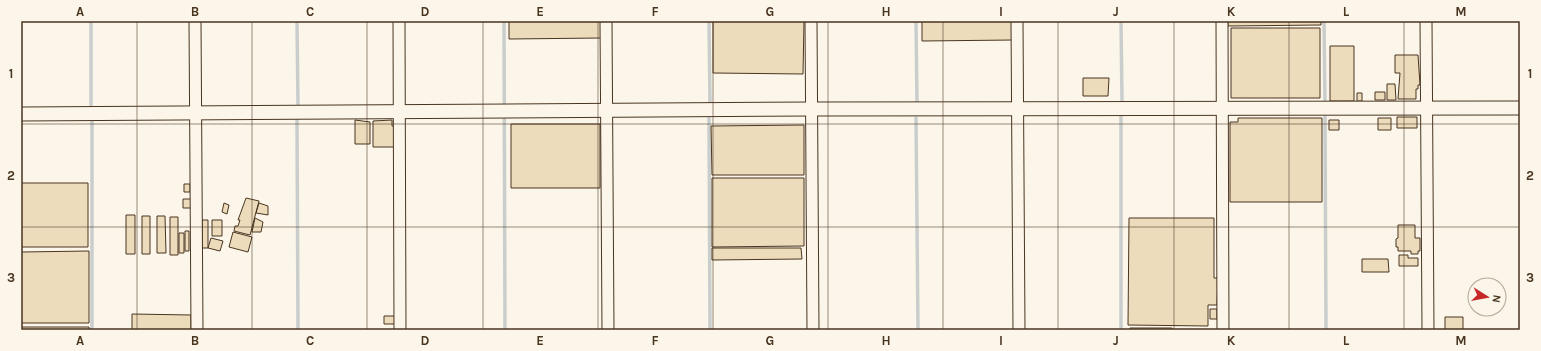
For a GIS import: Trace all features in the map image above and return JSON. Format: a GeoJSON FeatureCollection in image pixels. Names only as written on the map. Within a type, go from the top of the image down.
{"type":"FeatureCollection","features":[{"type":"Feature","properties":{"kind":"street"},"geometry":{"type":"LineString","coordinates":[[195,21],[197,330]]}},
{"type":"Feature","properties":{"kind":"street"},"geometry":{"type":"LineString","coordinates":[[399,21],[400,330]]}},
{"type":"Feature","properties":{"kind":"street"},"geometry":{"type":"LineString","coordinates":[[606,21],[608,330]]}},
{"type":"Feature","properties":{"kind":"street"},"geometry":{"type":"LineString","coordinates":[[811,21],[813,330]]}},
{"type":"Feature","properties":{"kind":"street"},"geometry":{"type":"LineString","coordinates":[[1017,21],[1019,330]]}},
{"type":"Feature","properties":{"kind":"street"},"geometry":{"type":"LineString","coordinates":[[1222,21],[1223,330]]}},
{"type":"Feature","properties":{"kind":"street"},"geometry":{"type":"LineString","coordinates":[[1426,21],[1428,330]]}},
{"type":"Feature","properties":{"kind":"street"},"geometry":{"type":"LineString","coordinates":[[21,114],[607,112],[812,109],[1018,110],[1520,108]]}},
{"type":"Feature","properties":{"kind":"building"},"geometry":{"type":"Polygon","coordinates":[[[509,21],[601,21],[601,38],[509,39],[509,21]]]}},
{"type":"Feature","properties":{"kind":"building"},"geometry":{"type":"Polygon","coordinates":[[[713,21],[804,21],[803,74],[713,73],[713,21]]]}},
{"type":"Feature","properties":{"kind":"building"},"geometry":{"type":"Polygon","coordinates":[[[922,21],[1013,21],[1013,40],[922,41],[922,21]]]}},
{"type":"Feature","properties":{"kind":"building"},"geometry":{"type":"Polygon","coordinates":[[[1228,21],[1321,21],[1321,25],[1228,26],[1228,21]]]}},
{"type":"Feature","properties":{"kind":"building"},"geometry":{"type":"Polygon","coordinates":[[[1231,28],[1320,28],[1320,98],[1231,98],[1231,28]]]}},
{"type":"Feature","properties":{"kind":"building"},"geometry":{"type":"Polygon","coordinates":[[[1330,46],[1354,46],[1354,101],[1330,101],[1330,46]]]}},
{"type":"Feature","properties":{"kind":"building"},"geometry":{"type":"Polygon","coordinates":[[[1395,55],[1418,55],[1420,85],[1418,85],[1418,89],[1416,89],[1416,99],[1398,99],[1400,73],[1395,73],[1395,55]]]}},
{"type":"Feature","properties":{"kind":"building"},"geometry":{"type":"Polygon","coordinates":[[[1083,78],[1109,78],[1108,96],[1083,96],[1083,78]]]}},
{"type":"Feature","properties":{"kind":"building"},"geometry":{"type":"Polygon","coordinates":[[[1387,84],[1395,84],[1396,100],[1387,100],[1387,84]]]}},
{"type":"Feature","properties":{"kind":"building"},"geometry":{"type":"Polygon","coordinates":[[[1375,92],[1385,92],[1385,100],[1375,100],[1375,92]]]}},
{"type":"Feature","properties":{"kind":"building"},"geometry":{"type":"Polygon","coordinates":[[[1357,93],[1362,93],[1362,101],[1357,101],[1357,93]]]}},
{"type":"Feature","properties":{"kind":"building"},"geometry":{"type":"Polygon","coordinates":[[[1397,117],[1417,117],[1417,128],[1397,128],[1397,117]]]}},
{"type":"Feature","properties":{"kind":"building"},"geometry":{"type":"Polygon","coordinates":[[[1238,118],[1322,118],[1322,202],[1230,202],[1230,122],[1238,122],[1238,118]]]}},
{"type":"Feature","properties":{"kind":"building"},"geometry":{"type":"Polygon","coordinates":[[[1378,118],[1391,118],[1391,130],[1378,130],[1378,118]]]}},
{"type":"Feature","properties":{"kind":"building"},"geometry":{"type":"Polygon","coordinates":[[[355,120],[370,122],[370,144],[355,144],[355,120]]]}},
{"type":"Feature","properties":{"kind":"building"},"geometry":{"type":"Polygon","coordinates":[[[392,120],[392,126],[395,126],[395,147],[373,147],[373,121],[392,120]]]}},
{"type":"Feature","properties":{"kind":"building"},"geometry":{"type":"Polygon","coordinates":[[[1329,120],[1339,120],[1339,130],[1329,130],[1329,120]]]}},
{"type":"Feature","properties":{"kind":"building"},"geometry":{"type":"Polygon","coordinates":[[[511,124],[600,124],[600,188],[511,188],[511,124]]]}},
{"type":"Feature","properties":{"kind":"building"},"geometry":{"type":"Polygon","coordinates":[[[804,125],[804,175],[712,175],[711,126],[804,125]]]}},
{"type":"Feature","properties":{"kind":"building"},"geometry":{"type":"Polygon","coordinates":[[[712,178],[804,178],[804,246],[712,247],[712,178]]]}},
{"type":"Feature","properties":{"kind":"building"},"geometry":{"type":"Polygon","coordinates":[[[21,183],[88,183],[88,247],[21,247],[21,183]]]}},
{"type":"Feature","properties":{"kind":"building"},"geometry":{"type":"Polygon","coordinates":[[[184,184],[190,184],[190,192],[184,192],[184,184]]]}},
{"type":"Feature","properties":{"kind":"building"},"geometry":{"type":"Polygon","coordinates":[[[246,198],[259,201],[250,235],[234,231],[235,226],[238,226],[240,220],[238,220],[246,198]]]}},
{"type":"Feature","properties":{"kind":"building"},"geometry":{"type":"Polygon","coordinates":[[[183,199],[191,199],[191,208],[183,208],[183,199]]]}},
{"type":"Feature","properties":{"kind":"building"},"geometry":{"type":"Polygon","coordinates":[[[224,203],[229,205],[227,214],[222,212],[224,203]]]}},
{"type":"Feature","properties":{"kind":"building"},"geometry":{"type":"Polygon","coordinates":[[[259,203],[268,206],[268,215],[256,213],[259,203]]]}},
{"type":"Feature","properties":{"kind":"building"},"geometry":{"type":"Polygon","coordinates":[[[126,215],[135,215],[135,254],[126,254],[126,215]]]}},
{"type":"Feature","properties":{"kind":"building"},"geometry":{"type":"Polygon","coordinates":[[[142,216],[150,216],[150,254],[142,254],[142,216]]]}},
{"type":"Feature","properties":{"kind":"building"},"geometry":{"type":"Polygon","coordinates":[[[157,216],[165,216],[166,253],[157,253],[157,216]]]}},
{"type":"Feature","properties":{"kind":"building"},"geometry":{"type":"Polygon","coordinates":[[[170,217],[178,217],[178,255],[170,255],[170,217]]]}},
{"type":"Feature","properties":{"kind":"building"},"geometry":{"type":"Polygon","coordinates":[[[255,218],[263,222],[261,232],[252,232],[255,218]]]}},
{"type":"Feature","properties":{"kind":"building"},"geometry":{"type":"Polygon","coordinates":[[[1129,218],[1214,218],[1214,278],[1218,278],[1217,305],[1208,305],[1208,326],[1128,325],[1129,218]]]}},
{"type":"Feature","properties":{"kind":"building"},"geometry":{"type":"Polygon","coordinates":[[[202,220],[208,220],[208,248],[202,248],[202,220]]]}},
{"type":"Feature","properties":{"kind":"building"},"geometry":{"type":"Polygon","coordinates":[[[212,220],[222,220],[222,236],[212,236],[212,220]]]}},
{"type":"Feature","properties":{"kind":"building"},"geometry":{"type":"Polygon","coordinates":[[[1398,225],[1415,225],[1415,238],[1420,238],[1420,251],[1418,251],[1418,254],[1411,254],[1411,251],[1398,251],[1398,247],[1396,247],[1396,239],[1398,238],[1398,225]]]}},
{"type":"Feature","properties":{"kind":"building"},"geometry":{"type":"Polygon","coordinates":[[[185,231],[189,231],[189,251],[185,251],[185,231]]]}},
{"type":"Feature","properties":{"kind":"building"},"geometry":{"type":"Polygon","coordinates":[[[233,232],[252,237],[248,252],[229,247],[233,232]]]}},
{"type":"Feature","properties":{"kind":"building"},"geometry":{"type":"Polygon","coordinates":[[[179,233],[184,233],[184,253],[179,253],[179,233]]]}},
{"type":"Feature","properties":{"kind":"building"},"geometry":{"type":"Polygon","coordinates":[[[211,238],[223,241],[220,251],[208,248],[211,238]]]}},
{"type":"Feature","properties":{"kind":"building"},"geometry":{"type":"Polygon","coordinates":[[[712,248],[801,248],[802,259],[712,260],[712,248]]]}},
{"type":"Feature","properties":{"kind":"building"},"geometry":{"type":"Polygon","coordinates":[[[89,251],[89,323],[21,323],[21,252],[89,251]]]}},
{"type":"Feature","properties":{"kind":"building"},"geometry":{"type":"Polygon","coordinates":[[[1399,255],[1408,255],[1408,258],[1418,258],[1418,266],[1399,266],[1399,255]]]}},
{"type":"Feature","properties":{"kind":"building"},"geometry":{"type":"Polygon","coordinates":[[[1362,259],[1388,259],[1389,272],[1362,272],[1362,259]]]}},
{"type":"Feature","properties":{"kind":"building"},"geometry":{"type":"Polygon","coordinates":[[[1210,309],[1217,309],[1217,319],[1210,319],[1210,309]]]}},
{"type":"Feature","properties":{"kind":"building"},"geometry":{"type":"Polygon","coordinates":[[[132,314],[191,315],[191,330],[132,330],[132,314]]]}},
{"type":"Feature","properties":{"kind":"building"},"geometry":{"type":"Polygon","coordinates":[[[384,316],[396,316],[396,324],[384,324],[384,316]]]}},
{"type":"Feature","properties":{"kind":"building"},"geometry":{"type":"Polygon","coordinates":[[[1445,317],[1463,317],[1463,330],[1445,330],[1445,317]]]}},
{"type":"Feature","properties":{"kind":"building"},"geometry":{"type":"Polygon","coordinates":[[[21,327],[89,327],[89,330],[21,330],[21,327]]]}},
{"type":"Feature","properties":{"kind":"building"},"geometry":{"type":"Polygon","coordinates":[[[1130,328],[1172,328],[1172,330],[1130,330],[1130,328]]]}},
{"type":"Feature","properties":{"kind":"waterway"},"geometry":{"type":"LineString","coordinates":[[91,21],[91,107]]}},
{"type":"Feature","properties":{"kind":"waterway"},"geometry":{"type":"LineString","coordinates":[[297,21],[298,106]]}},
{"type":"Feature","properties":{"kind":"waterway"},"geometry":{"type":"LineString","coordinates":[[504,21],[505,330]]}},
{"type":"Feature","properties":{"kind":"waterway"},"geometry":{"type":"LineString","coordinates":[[709,21],[710,104]]}},
{"type":"Feature","properties":{"kind":"waterway"},"geometry":{"type":"LineString","coordinates":[[916,21],[917,104]]}},
{"type":"Feature","properties":{"kind":"waterway"},"geometry":{"type":"LineString","coordinates":[[1121,21],[1122,101]]}},
{"type":"Feature","properties":{"kind":"waterway"},"geometry":{"type":"LineString","coordinates":[[1324,21],[1325,104]]}},
{"type":"Feature","properties":{"kind":"waterway"},"geometry":{"type":"LineString","coordinates":[[1121,114],[1121,330]]}},
{"type":"Feature","properties":{"kind":"waterway"},"geometry":{"type":"LineString","coordinates":[[1325,117],[1326,330]]}},
{"type":"Feature","properties":{"kind":"waterway"},"geometry":{"type":"LineString","coordinates":[[709,118],[710,330]]}},
{"type":"Feature","properties":{"kind":"waterway"},"geometry":{"type":"LineString","coordinates":[[916,118],[918,330]]}},
{"type":"Feature","properties":{"kind":"waterway"},"geometry":{"type":"LineString","coordinates":[[92,120],[92,330]]}},
{"type":"Feature","properties":{"kind":"waterway"},"geometry":{"type":"LineString","coordinates":[[297,120],[298,330]]}}]}
